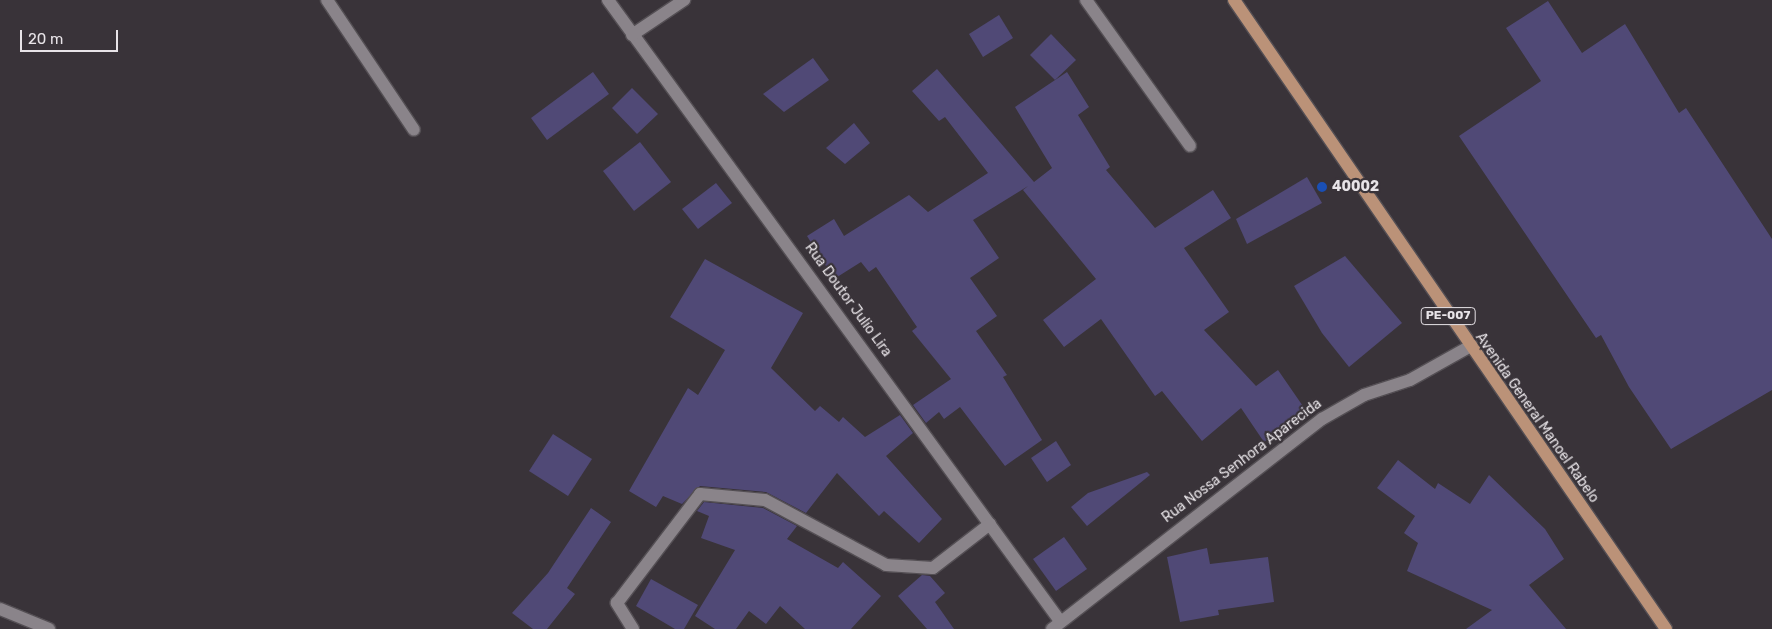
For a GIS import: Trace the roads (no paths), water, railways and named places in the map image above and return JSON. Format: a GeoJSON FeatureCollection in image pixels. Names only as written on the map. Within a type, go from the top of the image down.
{"type":"FeatureCollection","features":[{"type":"Feature","properties":{"kind":"main road","name":"Avenida General Manoel Rabelo"},"geometry":{"type":"LineString","coordinates":[[1234,0],[1468,347],[1666,629]]}},
{"type":"Feature","properties":{"kind":"street"},"geometry":{"type":"LineString","coordinates":[[327,0],[414,130]]}},
{"type":"Feature","properties":{"kind":"street","name":"Rua Doutor Julio Lira"},"geometry":{"type":"LineString","coordinates":[[608,0],[990,524],[1056,625]]}},
{"type":"Feature","properties":{"kind":"street"},"geometry":{"type":"LineString","coordinates":[[632,35],[684,0]]}},
{"type":"Feature","properties":{"kind":"street"},"geometry":{"type":"LineString","coordinates":[[1086,0],[1190,146]]}},
{"type":"Feature","properties":{"kind":"street","name":"Rua Nossa Senhora Aparecida"},"geometry":{"type":"LineString","coordinates":[[1056,625],[1322,419],[1364,395],[1410,380],[1468,347]]}},
{"type":"Feature","properties":{"kind":"street"},"geometry":{"type":"LineString","coordinates":[[633,629],[617,603],[700,494],[766,500],[886,565],[933,568],[990,524]]}},
{"type":"Feature","properties":{"kind":"street"},"geometry":{"type":"LineString","coordinates":[[0,609],[49,629]]}},
{"type":"Feature","properties":{"kind":"place","name":"40002"},"geometry":{"type":"Point","coordinates":[1322,187]}}]}
